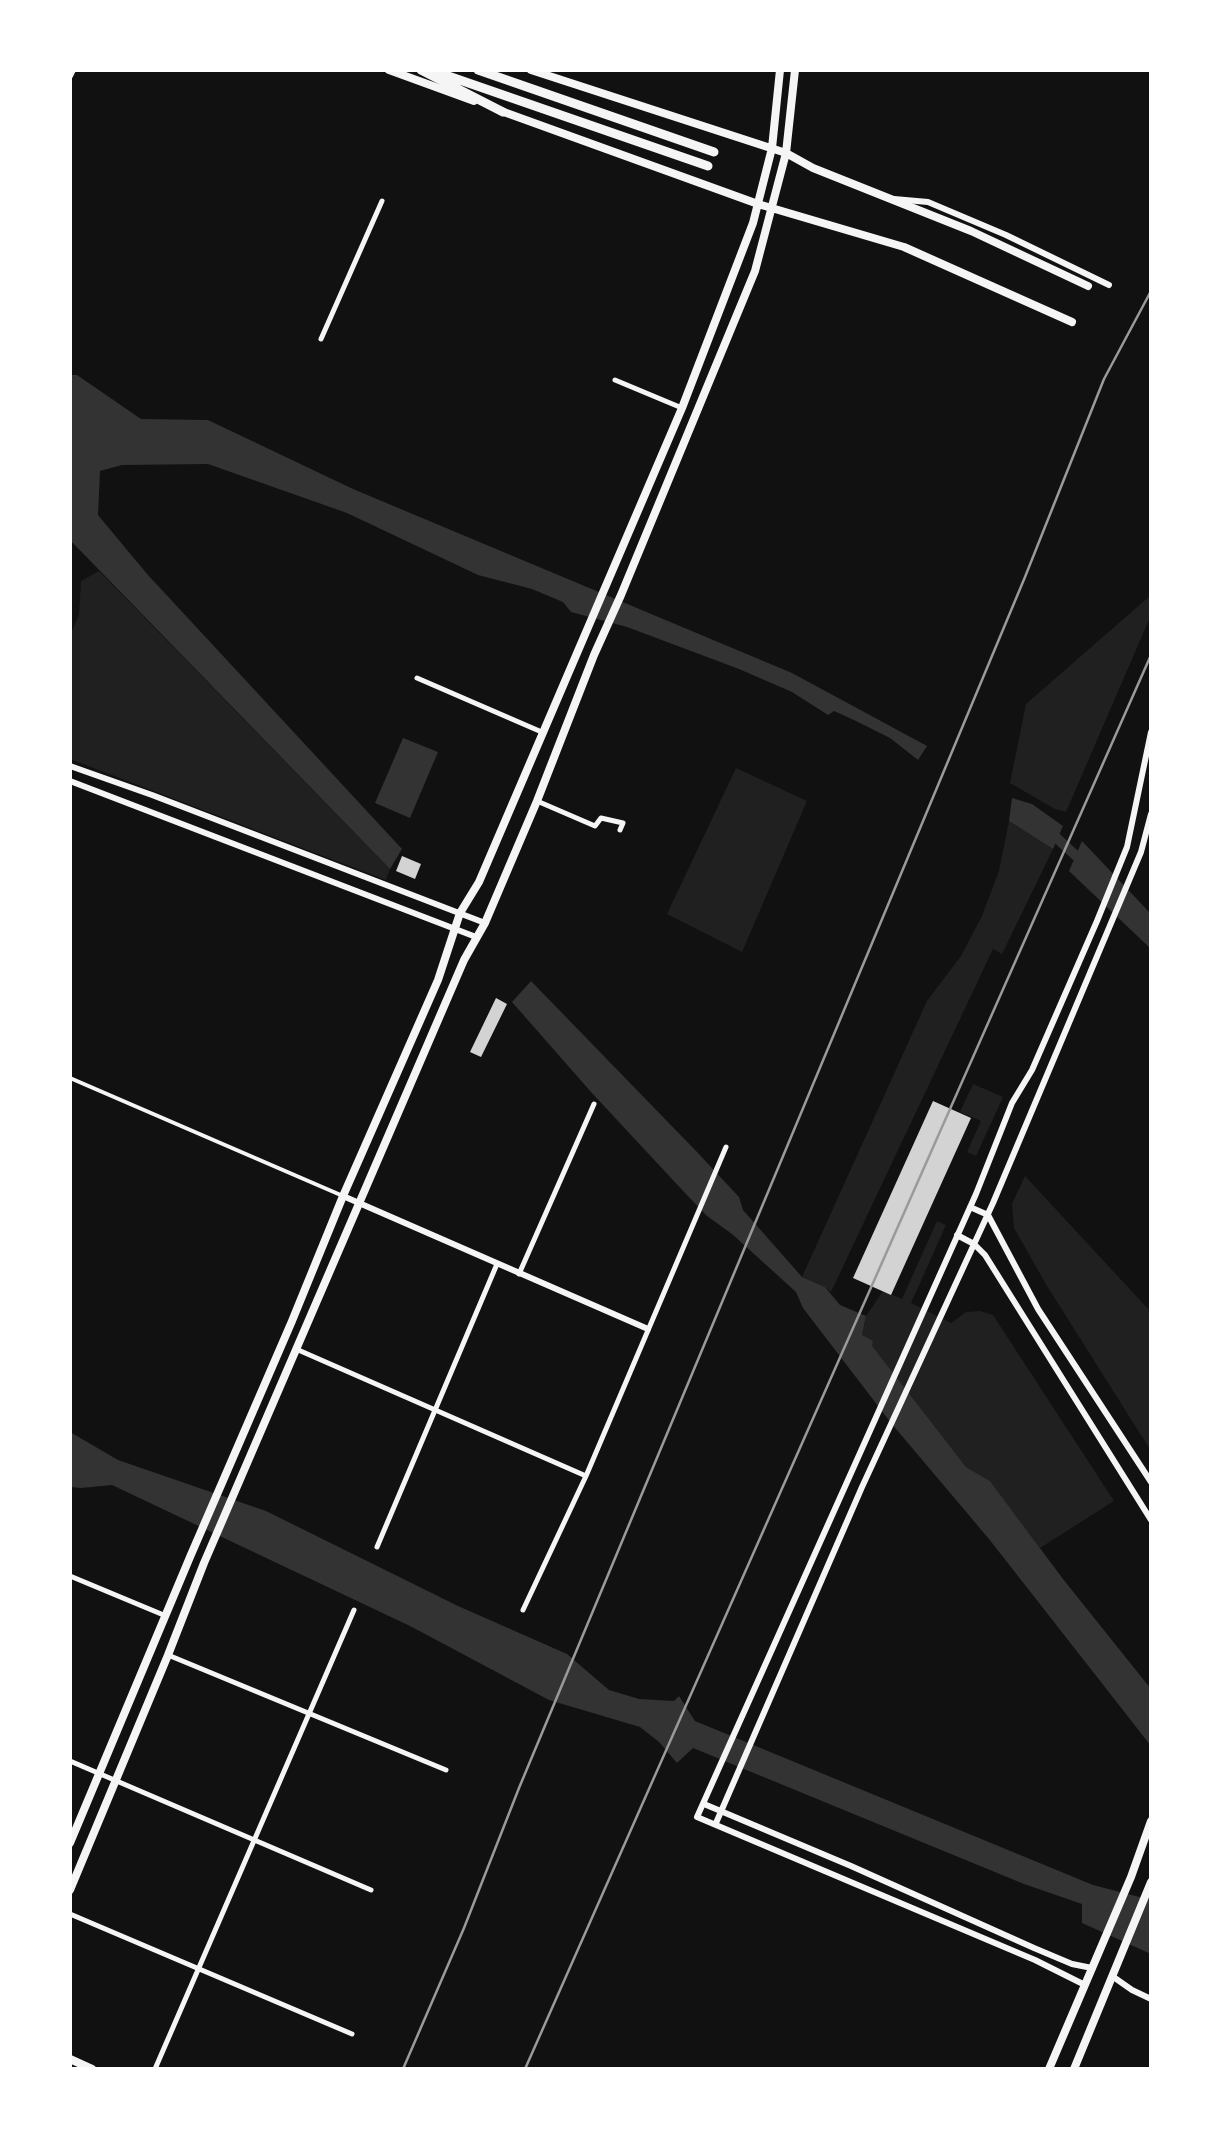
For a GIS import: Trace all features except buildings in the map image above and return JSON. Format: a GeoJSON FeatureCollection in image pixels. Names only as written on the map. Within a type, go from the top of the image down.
{"type":"FeatureCollection","features":[{"type":"Feature","properties":{"kind":"main road"},"geometry":{"type":"LineString","coordinates":[[388,70],[758,204],[904,248],[1072,322]]}},
{"type":"Feature","properties":{"kind":"main road"},"geometry":{"type":"LineString","coordinates":[[421,70],[503,112]]}},
{"type":"Feature","properties":{"kind":"main road"},"geometry":{"type":"LineString","coordinates":[[431,70],[708,166]]}},
{"type":"Feature","properties":{"kind":"main road"},"geometry":{"type":"LineString","coordinates":[[478,70],[714,152]]}},
{"type":"Feature","properties":{"kind":"main road"},"geometry":{"type":"LineString","coordinates":[[531,70],[786,153],[971,231],[1088,286]]}},
{"type":"Feature","properties":{"kind":"main road"},"geometry":{"type":"LineString","coordinates":[[70,1843],[438,980],[460,913],[479,882],[682,408],[754,223],[772,148],[780,70]]}},
{"type":"Feature","properties":{"kind":"main road"},"geometry":{"type":"LineString","coordinates":[[70,1890],[358,1203],[536,801],[755,272],[786,153],[795,70]]}},
{"type":"Feature","properties":{"kind":"main road"},"geometry":{"type":"LineString","coordinates":[[1049,2069],[1151,1821]]}},
{"type":"Feature","properties":{"kind":"main road"},"geometry":{"type":"LineString","coordinates":[[1074,2069],[1150,1883]]}},
{"type":"Feature","properties":{"kind":"main road"},"geometry":{"type":"LineString","coordinates":[[70,2059],[92,2069]]}},
{"type":"Feature","properties":{"kind":"street"},"geometry":{"type":"LineString","coordinates":[[892,199],[928,202],[1109,285]]}},
{"type":"Feature","properties":{"kind":"street"},"geometry":{"type":"LineString","coordinates":[[321,339],[382,201]]}},
{"type":"Feature","properties":{"kind":"street"},"geometry":{"type":"LineString","coordinates":[[615,380],[682,408]]}},
{"type":"Feature","properties":{"kind":"street"},"geometry":{"type":"LineString","coordinates":[[417,678],[544,733]]}},
{"type":"Feature","properties":{"kind":"street"},"geometry":{"type":"LineString","coordinates":[[1085,1985],[1035,1960],[697,1817],[970,1207],[1012,1103],[1032,1070],[1127,847],[1151,732]]}},
{"type":"Feature","properties":{"kind":"street"},"geometry":{"type":"LineString","coordinates":[[70,766],[484,923]]}},
{"type":"Feature","properties":{"kind":"street"},"geometry":{"type":"LineString","coordinates":[[70,781],[476,937]]}},
{"type":"Feature","properties":{"kind":"street"},"geometry":{"type":"LineString","coordinates":[[536,801],[595,826],[601,818],[623,823],[620,830]]}},
{"type":"Feature","properties":{"kind":"street"},"geometry":{"type":"LineString","coordinates":[[716,1823],[862,1486],[988,1216],[1141,852],[1151,814]]}},
{"type":"Feature","properties":{"kind":"street"},"geometry":{"type":"LineString","coordinates":[[70,1078],[648,1329]]}},
{"type":"Feature","properties":{"kind":"street"},"geometry":{"type":"LineString","coordinates":[[519,1274],[594,1104]]}},
{"type":"Feature","properties":{"kind":"street"},"geometry":{"type":"LineString","coordinates":[[523,1610],[586,1476],[726,1147]]}},
{"type":"Feature","properties":{"kind":"street"},"geometry":{"type":"LineString","coordinates":[[970,1207],[988,1216],[1038,1309],[1151,1482]]}},
{"type":"Feature","properties":{"kind":"street"},"geometry":{"type":"LineString","coordinates":[[957,1236],[974,1244],[985,1256],[1151,1520]]}},
{"type":"Feature","properties":{"kind":"street"},"geometry":{"type":"LineString","coordinates":[[376,1547],[497,1264]]}},
{"type":"Feature","properties":{"kind":"street"},"geometry":{"type":"LineString","coordinates":[[296,1349],[586,1476]]}},
{"type":"Feature","properties":{"kind":"street"},"geometry":{"type":"LineString","coordinates":[[70,1576],[166,1616]]}},
{"type":"Feature","properties":{"kind":"street"},"geometry":{"type":"LineString","coordinates":[[155,2069],[354,1610]]}},
{"type":"Feature","properties":{"kind":"street"},"geometry":{"type":"LineString","coordinates":[[168,1655],[446,1770]]}},
{"type":"Feature","properties":{"kind":"street"},"geometry":{"type":"LineString","coordinates":[[70,1761],[371,1890]]}},
{"type":"Feature","properties":{"kind":"street"},"geometry":{"type":"LineString","coordinates":[[704,1804],[1034,1948],[1092,1968]]}},
{"type":"Feature","properties":{"kind":"street"},"geometry":{"type":"LineString","coordinates":[[70,1914],[352,2034]]}},
{"type":"Feature","properties":{"kind":"street"},"geometry":{"type":"LineString","coordinates":[[1112,1976],[1151,1998]]}},
{"type":"Feature","properties":{"kind":"shaded area"},"geometry":{"type":"Polygon","coordinates":[[[70,375],[77,375],[141,419],[208,420],[353,489],[792,673],[927,746],[918,760],[890,738],[834,711],[828,715],[792,692],[739,669],[627,627],[571,612],[563,602],[532,589],[478,575],[347,513],[208,464],[122,465],[100,471],[98,515],[148,575],[402,849],[390,869],[70,540],[70,375]]]}},
{"type":"Feature","properties":{"kind":"shaded area"},"geometry":{"type":"Polygon","coordinates":[[[99,571],[390,869],[386,880],[70,759],[70,635],[79,615],[81,581],[99,571]]]}},
{"type":"Feature","properties":{"kind":"shaded area"},"geometry":{"type":"Polygon","coordinates":[[[1151,595],[1151,615],[1066,812],[1010,783],[1026,704],[1151,595]]]}},
{"type":"Feature","properties":{"kind":"shaded area"},"geometry":{"type":"Polygon","coordinates":[[[403,738],[438,752],[410,818],[375,803],[403,738]]]}},
{"type":"Feature","properties":{"kind":"shaded area"},"geometry":{"type":"Polygon","coordinates":[[[736,768],[807,801],[742,952],[667,914],[736,768]]]}},
{"type":"Feature","properties":{"kind":"shaded area"},"geometry":{"type":"Polygon","coordinates":[[[1012,798],[1032,804],[1063,826],[1053,849],[1009,821],[1012,798]]]}},
{"type":"Feature","properties":{"kind":"shaded area"},"geometry":{"type":"Polygon","coordinates":[[[1009,821],[1053,849],[1002,954],[993,949],[831,1292],[802,1277],[927,1001],[961,956],[982,916],[999,871],[1009,821]]]}},
{"type":"Feature","properties":{"kind":"shaded area"},"geometry":{"type":"Polygon","coordinates":[[[1082,841],[1151,914],[1151,949],[1069,871],[1082,841]]]}},
{"type":"Feature","properties":{"kind":"shaded area"},"geometry":{"type":"Polygon","coordinates":[[[531,981],[739,1197],[743,1210],[802,1277],[825,1287],[840,1305],[866,1316],[862,1335],[873,1341],[872,1346],[966,1467],[990,1481],[1151,1689],[1151,1746],[989,1539],[891,1423],[803,1308],[796,1292],[707,1216],[512,1002],[531,981]]]}},
{"type":"Feature","properties":{"kind":"shaded area"},"geometry":{"type":"Polygon","coordinates":[[[973,1084],[1003,1097],[976,1156],[967,1152],[981,1121],[960,1112],[973,1084]]]}},
{"type":"Feature","properties":{"kind":"shaded area"},"geometry":{"type":"Polygon","coordinates":[[[1025,1176],[1151,1312],[1151,1451],[1014,1228],[1012,1204],[1025,1176]]]}},
{"type":"Feature","properties":{"kind":"shaded area"},"geometry":{"type":"Polygon","coordinates":[[[937,1221],[946,1225],[911,1303],[951,1323],[966,1312],[993,1315],[1114,1501],[1040,1548],[990,1481],[966,1467],[862,1335],[866,1316],[883,1291],[902,1299],[937,1221]]]}},
{"type":"Feature","properties":{"kind":"shaded area"},"geometry":{"type":"Polygon","coordinates":[[[70,1432],[118,1460],[266,1511],[458,1606],[567,1654],[609,1690],[639,1699],[674,1701],[679,1696],[695,1721],[1093,1885],[1151,1900],[1151,1954],[1082,1923],[1082,1904],[1024,1884],[693,1748],[677,1763],[640,1727],[549,1700],[410,1626],[112,1485],[70,1487],[70,1432]]]}},
{"type":"Feature","properties":{"kind":"waterway"},"geometry":{"type":"LineString","coordinates":[[1050,832],[1085,864]]}},
{"type":"Feature","properties":{"kind":"railway"},"geometry":{"type":"LineString","coordinates":[[403,2069],[1104,379],[1151,291]]}},
{"type":"Feature","properties":{"kind":"railway"},"geometry":{"type":"LineString","coordinates":[[525,2069],[1151,655]]}}]}
